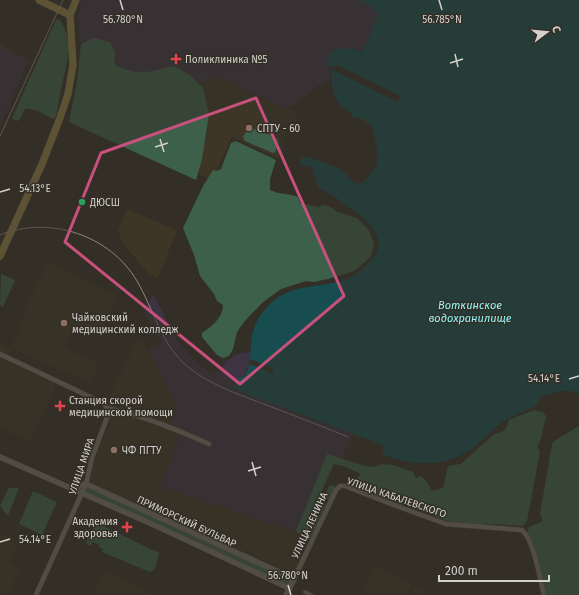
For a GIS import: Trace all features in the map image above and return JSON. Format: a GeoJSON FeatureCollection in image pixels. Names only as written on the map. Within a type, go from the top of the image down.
{"type":"FeatureCollection","features":[{"type":"Feature","properties":{"kind":"main road"},"geometry":{"type":"LineString","coordinates":[[39,0],[70,15]]}},
{"type":"Feature","properties":{"kind":"main road"},"geometry":{"type":"LineString","coordinates":[[0,256],[49,147],[68,94],[73,65],[70,15],[76,0]]}},
{"type":"Feature","properties":{"kind":"street"},"geometry":{"type":"LineString","coordinates":[[0,354],[105,404],[106,408],[122,411],[209,444]]}},
{"type":"Feature","properties":{"kind":"street","name":"УЛИЦА МИРА"},"geometry":{"type":"LineString","coordinates":[[36,595],[86,484],[92,458],[108,415],[106,408]]}},
{"type":"Feature","properties":{"kind":"street","name":"ПРИМОРСКИЙ БУЛЬВАР"},"geometry":{"type":"LineString","coordinates":[[0,456],[289,588]]}},
{"type":"Feature","properties":{"kind":"street"},"geometry":{"type":"LineString","coordinates":[[71,488],[86,484]]}},
{"type":"Feature","properties":{"kind":"street","name":"ПРИМОРСКИЙ БУЛЬВАР"},"geometry":{"type":"LineString","coordinates":[[86,484],[294,579]]}},
{"type":"Feature","properties":{"kind":"street","name":"УЛИЦА ЛЕНИНА"},"geometry":{"type":"LineString","coordinates":[[286,595],[329,503],[340,486]]}},
{"type":"Feature","properties":{"kind":"street","name":"УЛИЦА КАБАЛЕВСКОГО"},"geometry":{"type":"LineString","coordinates":[[340,486],[345,486],[399,508],[446,524],[522,530],[525,532],[532,545],[544,595]]}},
{"type":"Feature","properties":{"kind":"street"},"geometry":{"type":"LineString","coordinates":[[305,592],[311,595]]}},
{"type":"Feature","properties":{"kind":"highlighted area"},"geometry":{"type":"Polygon","coordinates":[[[256,98],[344,296],[240,384],[65,242],[101,153],[256,98]]]}},
{"type":"Feature","properties":{"kind":"shaded area"},"geometry":{"type":"Polygon","coordinates":[[[81,0],[358,0],[374,8],[378,16],[362,51],[356,49],[335,49],[332,51],[328,61],[330,79],[321,84],[294,105],[285,108],[241,88],[240,86],[212,75],[200,84],[190,75],[174,67],[141,73],[121,68],[114,61],[115,55],[89,39],[80,44],[78,17],[81,0]]]}},
{"type":"Feature","properties":{"kind":"shaded area"},"geometry":{"type":"Polygon","coordinates":[[[0,43],[2,46],[29,60],[0,127],[0,43]]]}},
{"type":"Feature","properties":{"kind":"shaded area","name":"СПТУ - 60"},"geometry":{"type":"Polygon","coordinates":[[[212,75],[240,86],[241,89],[297,113],[278,158],[232,137],[212,180],[191,171],[208,130],[206,127],[200,84],[212,75]]]}},
{"type":"Feature","properties":{"kind":"shaded area"},"geometry":{"type":"Polygon","coordinates":[[[127,209],[177,230],[158,278],[148,273],[122,242],[118,231],[127,209]]]}},
{"type":"Feature","properties":{"kind":"shaded area","name":"Чайковский медицинский колледж"},"geometry":{"type":"Polygon","coordinates":[[[48,264],[56,266],[118,295],[99,338],[74,326],[64,348],[99,364],[90,383],[11,348],[26,316],[23,314],[48,264]]]}},
{"type":"Feature","properties":{"kind":"shaded area"},"geometry":{"type":"Polygon","coordinates":[[[153,294],[177,340],[193,359],[213,375],[223,366],[225,362],[237,354],[251,352],[251,359],[244,376],[237,379],[235,384],[237,390],[353,435],[341,460],[327,455],[296,531],[160,487],[179,438],[175,432],[176,428],[170,426],[177,408],[148,349],[162,344],[144,312],[153,294]]]}},
{"type":"Feature","properties":{"kind":"shaded area"},"geometry":{"type":"Polygon","coordinates":[[[137,339],[145,343],[177,408],[170,426],[108,407],[106,404],[137,339]]]}},
{"type":"Feature","properties":{"kind":"shaded area"},"geometry":{"type":"Polygon","coordinates":[[[0,344],[11,349],[8,355],[0,351],[0,344]]]}},
{"type":"Feature","properties":{"kind":"shaded area"},"geometry":{"type":"Polygon","coordinates":[[[0,357],[56,384],[30,442],[0,428],[0,357]]]}},
{"type":"Feature","properties":{"kind":"shaded area"},"geometry":{"type":"Polygon","coordinates":[[[109,411],[122,413],[175,432],[179,438],[160,487],[296,531],[307,540],[310,540],[293,577],[87,483],[111,417],[109,411]]]}},
{"type":"Feature","properties":{"kind":"shaded area"},"geometry":{"type":"Polygon","coordinates":[[[0,533],[19,541],[11,562],[20,568],[8,595],[0,595],[0,533]]]}},
{"type":"Feature","properties":{"kind":"shaded area"},"geometry":{"type":"Polygon","coordinates":[[[374,566],[412,584],[407,595],[361,595],[374,566]]]}},
{"type":"Feature","properties":{"kind":"shaded area"},"geometry":{"type":"Polygon","coordinates":[[[104,571],[125,581],[155,595],[93,595],[104,571]]]}},
{"type":"Feature","properties":{"kind":"shaded area"},"geometry":{"type":"Polygon","coordinates":[[[415,586],[424,591],[425,595],[411,595],[415,586]]]}},
{"type":"Feature","properties":{"kind":"green space"},"geometry":{"type":"Polygon","coordinates":[[[59,19],[67,38],[68,57],[56,117],[53,119],[32,109],[25,109],[20,119],[17,121],[14,120],[12,118],[56,20],[59,19]]]}},
{"type":"Feature","properties":{"kind":"green space"},"geometry":{"type":"Polygon","coordinates":[[[94,38],[110,42],[115,52],[114,62],[120,67],[132,71],[144,72],[174,66],[190,75],[203,88],[209,114],[202,159],[196,180],[69,122],[77,81],[81,44],[94,38]]]}},
{"type":"Feature","properties":{"kind":"green space"},"geometry":{"type":"Polygon","coordinates":[[[249,127],[278,138],[279,142],[275,152],[273,153],[245,141],[243,137],[249,127]]]}},
{"type":"Feature","properties":{"kind":"green space"},"geometry":{"type":"Polygon","coordinates":[[[236,141],[276,160],[270,179],[270,190],[298,197],[300,203],[318,207],[324,205],[329,206],[338,212],[357,218],[369,230],[374,244],[371,257],[354,271],[314,282],[306,281],[281,289],[262,303],[244,322],[237,332],[233,349],[229,356],[223,358],[217,355],[202,337],[202,333],[213,325],[219,318],[223,305],[217,301],[214,294],[200,276],[194,255],[183,228],[203,186],[213,170],[217,171],[221,169],[231,143],[236,141]]]}},
{"type":"Feature","properties":{"kind":"green space"},"geometry":{"type":"Polygon","coordinates":[[[1,274],[15,280],[3,307],[0,305],[1,274]]]}},
{"type":"Feature","properties":{"kind":"green space"},"geometry":{"type":"Polygon","coordinates":[[[534,410],[542,412],[546,416],[541,439],[537,446],[540,452],[527,521],[523,526],[471,524],[447,521],[403,504],[401,506],[350,487],[360,475],[359,473],[334,464],[320,497],[326,504],[310,540],[307,540],[296,531],[327,454],[365,466],[374,467],[383,464],[393,465],[413,472],[416,478],[421,476],[428,483],[431,491],[443,488],[448,466],[461,464],[493,435],[505,430],[509,420],[534,410]]]}},
{"type":"Feature","properties":{"kind":"green space"},"geometry":{"type":"Polygon","coordinates":[[[579,426],[579,595],[546,595],[528,531],[529,527],[543,521],[540,514],[552,444],[554,441],[579,426]]]}},
{"type":"Feature","properties":{"kind":"green space"},"geometry":{"type":"Polygon","coordinates":[[[86,484],[294,579],[289,588],[82,493],[86,484]]]}},
{"type":"Feature","properties":{"kind":"green space"},"geometry":{"type":"Polygon","coordinates":[[[332,485],[335,487],[330,498],[327,499],[325,495],[329,486],[332,485]]]}},
{"type":"Feature","properties":{"kind":"green space"},"geometry":{"type":"Polygon","coordinates":[[[9,488],[19,488],[8,516],[0,506],[9,488]]]}},
{"type":"Feature","properties":{"kind":"green space"},"geometry":{"type":"Polygon","coordinates":[[[33,491],[57,502],[42,535],[19,524],[33,491]]]}},
{"type":"Feature","properties":{"kind":"green space"},"geometry":{"type":"Polygon","coordinates":[[[99,524],[159,553],[155,569],[150,572],[102,552],[103,549],[93,542],[91,545],[88,545],[86,543],[91,532],[99,524]]]}},
{"type":"Feature","properties":{"kind":"water","name":"Воткинское водохранилище"},"geometry":{"type":"Polygon","coordinates":[[[358,0],[579,0],[579,395],[575,392],[565,391],[539,397],[538,404],[504,421],[474,447],[452,459],[441,462],[418,463],[383,454],[383,445],[244,393],[237,390],[234,386],[237,379],[244,376],[247,372],[252,334],[256,322],[271,303],[290,291],[341,281],[351,277],[365,267],[377,251],[379,244],[378,236],[369,223],[337,198],[321,189],[316,182],[312,167],[301,165],[299,161],[302,158],[308,157],[341,169],[354,183],[358,184],[364,182],[376,167],[378,158],[374,132],[371,125],[357,116],[353,119],[350,112],[339,104],[333,93],[331,73],[327,62],[332,51],[337,49],[349,49],[361,52],[363,50],[378,16],[373,8],[358,0]]]}},
{"type":"Feature","properties":{"kind":"pier"},"geometry":{"type":"Polygon","coordinates":[[[337,65],[401,96],[397,102],[335,71],[330,70],[329,66],[336,67],[337,65]]]}},
{"type":"Feature","properties":{"kind":"pier"},"geometry":{"type":"Polygon","coordinates":[[[251,359],[274,369],[272,373],[249,364],[251,359]]]}},
{"type":"Feature","properties":{"kind":"railway"},"geometry":{"type":"LineString","coordinates":[[0,136],[63,0]]}},
{"type":"Feature","properties":{"kind":"railway"},"geometry":{"type":"LineString","coordinates":[[0,235],[19,229],[38,227],[77,233],[95,241],[111,252],[125,265],[137,281],[164,338],[188,367],[223,388],[348,437]]}},
{"type":"Feature","properties":{"kind":"place","name":"Поликлиника №5"},"geometry":{"type":"Point","coordinates":[176,59]}},
{"type":"Feature","properties":{"kind":"place","name":"СПТУ - 60"},"geometry":{"type":"Point","coordinates":[249,128]}},
{"type":"Feature","properties":{"kind":"place","name":"ДЮСШ"},"geometry":{"type":"Point","coordinates":[82,202]}},
{"type":"Feature","properties":{"kind":"place","name":"Чайковский медицинский колледж"},"geometry":{"type":"Point","coordinates":[64,323]}},
{"type":"Feature","properties":{"kind":"place","name":"Станция скорой медицинской помощи"},"geometry":{"type":"Point","coordinates":[60,406]}},
{"type":"Feature","properties":{"kind":"place","name":"ЧФ ПГТУ"},"geometry":{"type":"Point","coordinates":[114,450]}},
{"type":"Feature","properties":{"kind":"place","name":"Академия здоровья"},"geometry":{"type":"Point","coordinates":[127,527]}}]}
